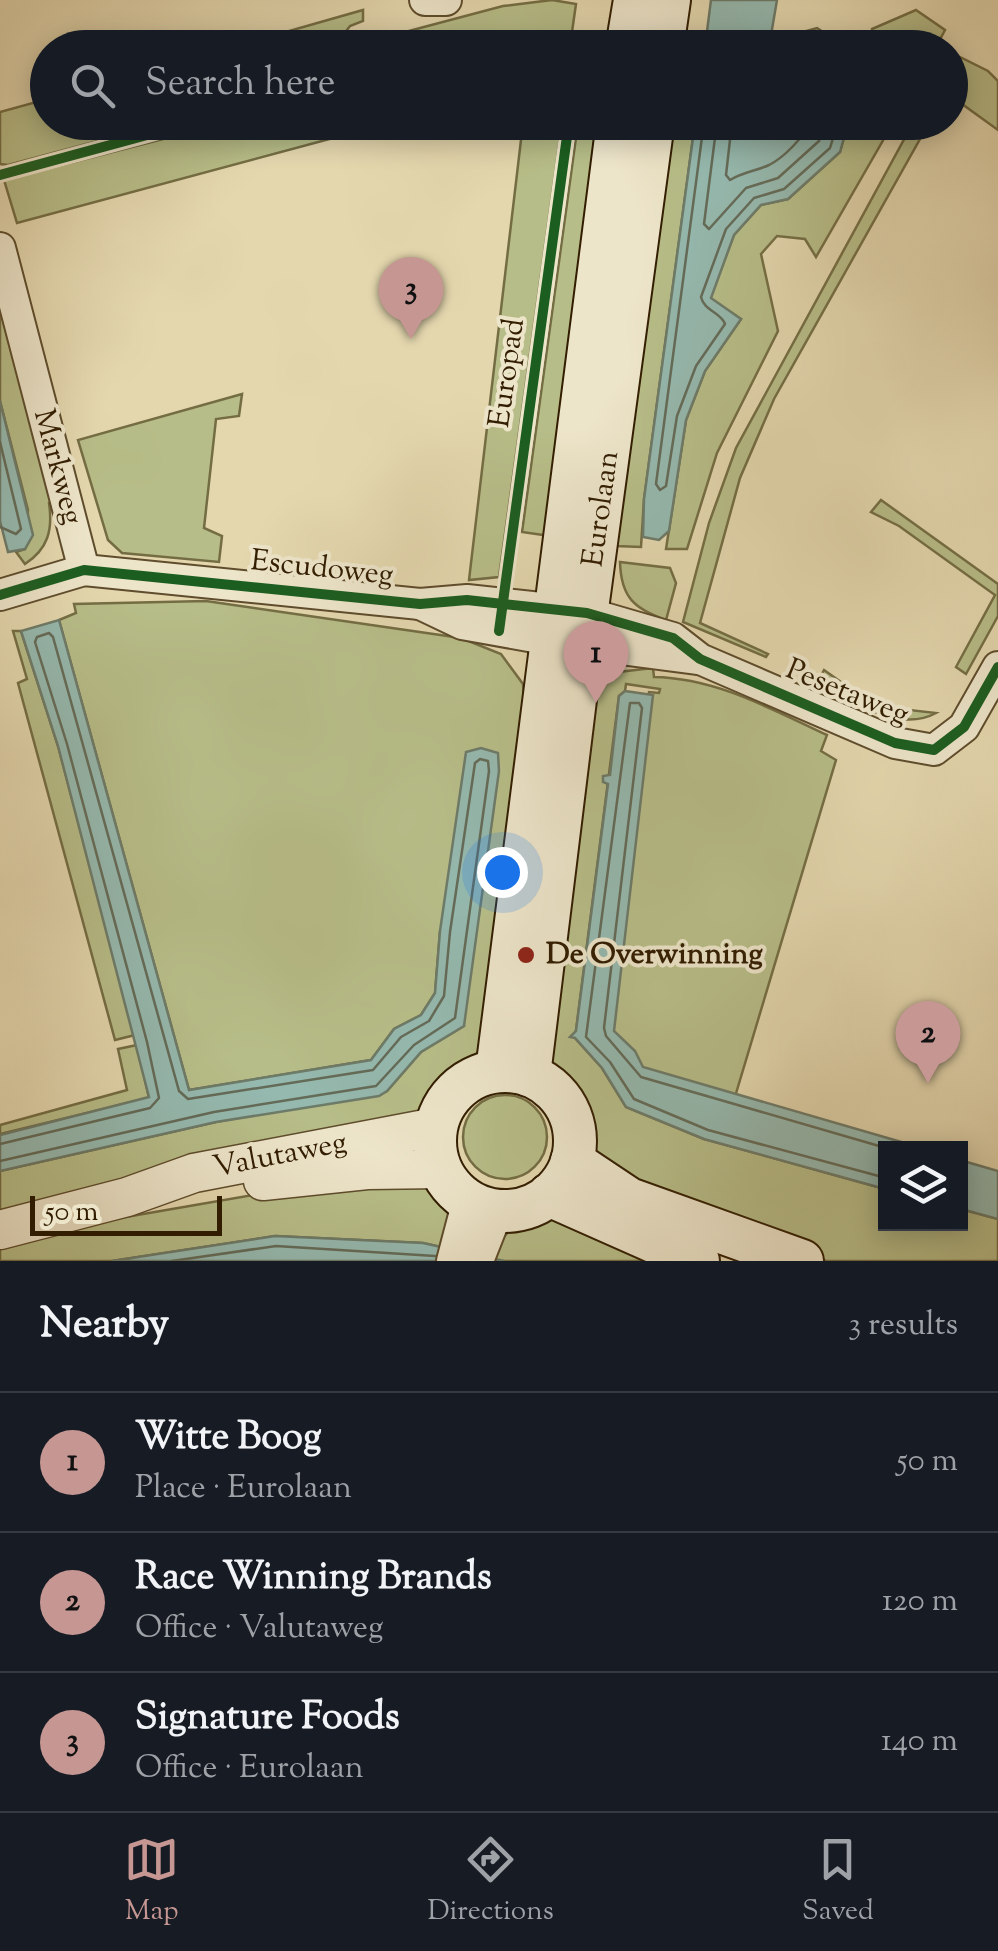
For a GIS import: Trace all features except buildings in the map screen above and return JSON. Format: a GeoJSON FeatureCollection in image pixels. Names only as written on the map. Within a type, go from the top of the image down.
{"type":"FeatureCollection","features":[{"type":"Feature","properties":{"kind":"main road"},"geometry":{"type":"LineString","coordinates":[[630,30],[635,0]]}},
{"type":"Feature","properties":{"kind":"main road"},"geometry":{"type":"LineString","coordinates":[[664,30],[668,0]]}},
{"type":"Feature","properties":{"kind":"main road","name":"Eurolaan"},"geometry":{"type":"LineString","coordinates":[[513,1073],[569,627],[616,140]]}},
{"type":"Feature","properties":{"kind":"main road","name":"Eurolaan"},"geometry":{"type":"LineString","coordinates":[[569,627],[650,140]]}},
{"type":"Feature","properties":{"kind":"main road"},"geometry":{"type":"LineString","coordinates":[[513,1073],[548,1085],[567,1110],[575,1140],[560,1178],[534,1205],[468,1227],[435,1147],[436,1127],[442,1110],[464,1084],[513,1073]]}},
{"type":"Feature","properties":{"kind":"main road"},"geometry":{"type":"LineString","coordinates":[[560,1178],[698,1261]]}},
{"type":"Feature","properties":{"kind":"main road"},"geometry":{"type":"LineString","coordinates":[[560,1178],[802,1261]]}},
{"type":"Feature","properties":{"kind":"street"},"geometry":{"type":"LineString","coordinates":[[425,0],[446,0]]}},
{"type":"Feature","properties":{"kind":"street","name":"Markweg"},"geometry":{"type":"LineString","coordinates":[[0,248],[84,570]]}},
{"type":"Feature","properties":{"kind":"street"},"geometry":{"type":"LineString","coordinates":[[0,595],[84,570]]}},
{"type":"Feature","properties":{"kind":"street","name":"Escudoweg"},"geometry":{"type":"LineString","coordinates":[[84,570],[420,604],[462,624],[569,627]]}},
{"type":"Feature","properties":{"kind":"street","name":"Pesetaweg"},"geometry":{"type":"LineString","coordinates":[[569,627],[700,659],[894,743],[934,750],[964,727],[998,666]]}},
{"type":"Feature","properties":{"kind":"street","name":"Valutaweg"},"geometry":{"type":"LineString","coordinates":[[0,1230],[127,1197],[194,1173],[436,1127]]}},
{"type":"Feature","properties":{"kind":"street","name":"Valutaweg"},"geometry":{"type":"LineString","coordinates":[[127,1197],[169,1199],[275,1179],[367,1170],[468,1227]]}},
{"type":"Feature","properties":{"kind":"green space"},"geometry":{"type":"Polygon","coordinates":[[[552,0],[576,4],[572,30],[413,30],[503,6],[552,0]]]}},
{"type":"Feature","properties":{"kind":"green space"},"geometry":{"type":"Polygon","coordinates":[[[363,10],[363,21],[347,30],[293,30],[363,10]]]}},
{"type":"Feature","properties":{"kind":"green space"},"geometry":{"type":"Polygon","coordinates":[[[916,10],[945,30],[872,30],[916,10]]]}},
{"type":"Feature","properties":{"kind":"green space"},"geometry":{"type":"Polygon","coordinates":[[[968,61],[998,81],[998,130],[968,108],[968,61]]]}},
{"type":"Feature","properties":{"kind":"green space"},"geometry":{"type":"Polygon","coordinates":[[[30,104],[30,140],[101,140],[0,164],[0,112],[30,104]]]}},
{"type":"Feature","properties":{"kind":"green space"},"geometry":{"type":"Polygon","coordinates":[[[159,140],[326,140],[17,223],[4,180],[159,140]]]}},
{"type":"Feature","properties":{"kind":"green space"},"geometry":{"type":"Polygon","coordinates":[[[521,140],[560,140],[499,577],[469,580],[521,140]]]}},
{"type":"Feature","properties":{"kind":"green space"},"geometry":{"type":"Polygon","coordinates":[[[576,140],[606,140],[557,537],[522,532],[576,140]]]}},
{"type":"Feature","properties":{"kind":"green space"},"geometry":{"type":"Polygon","coordinates":[[[659,140],[693,140],[644,499],[641,547],[616,546],[659,140]]]}},
{"type":"Feature","properties":{"kind":"green space"},"geometry":{"type":"Polygon","coordinates":[[[843,140],[883,140],[816,257],[805,239],[777,236],[761,254],[778,331],[717,453],[687,549],[666,549],[686,420],[705,371],[741,319],[710,298],[734,235],[761,205],[788,199],[840,152],[843,140]]]}},
{"type":"Feature","properties":{"kind":"green space"},"geometry":{"type":"Polygon","coordinates":[[[904,140],[919,140],[774,399],[740,478],[700,623],[768,654],[766,657],[683,622],[709,523],[736,448],[904,140]]]}},
{"type":"Feature","properties":{"kind":"green space"},"geometry":{"type":"Polygon","coordinates":[[[0,290],[57,498],[49,503],[50,522],[44,545],[25,564],[16,552],[25,549],[28,510],[0,401],[0,290]]]}},
{"type":"Feature","properties":{"kind":"green space"},"geometry":{"type":"Polygon","coordinates":[[[242,394],[239,416],[216,419],[204,528],[222,536],[219,562],[122,553],[108,540],[78,440],[242,394]]]}},
{"type":"Feature","properties":{"kind":"green space"},"geometry":{"type":"Polygon","coordinates":[[[881,500],[998,584],[998,616],[966,674],[956,667],[995,595],[899,526],[871,512],[881,500]]]}},
{"type":"Feature","properties":{"kind":"green space"},"geometry":{"type":"Polygon","coordinates":[[[620,562],[670,568],[676,583],[666,620],[632,600],[623,585],[620,562]]]}},
{"type":"Feature","properties":{"kind":"green space"},"geometry":{"type":"Polygon","coordinates":[[[206,601],[461,638],[501,654],[523,684],[528,771],[478,1059],[452,1080],[427,1110],[0,1214],[0,1171],[216,1122],[387,1091],[421,1052],[464,1026],[440,931],[435,993],[421,1015],[394,1029],[371,1060],[189,1090],[59,620],[76,613],[74,604],[206,601]]]}},
{"type":"Feature","properties":{"kind":"green space"},"geometry":{"type":"Polygon","coordinates":[[[13,631],[21,631],[58,746],[135,1035],[115,1040],[18,683],[27,679],[13,631]]]}},
{"type":"Feature","properties":{"kind":"green space"},"geometry":{"type":"Polygon","coordinates":[[[653,668],[654,677],[699,683],[764,705],[827,735],[821,751],[836,760],[734,1100],[644,1072],[609,1030],[649,692],[659,693],[660,689],[626,684],[619,696],[575,1038],[602,1068],[626,1107],[704,1139],[878,1187],[878,1231],[968,1231],[968,1211],[998,1219],[998,1261],[826,1261],[629,1188],[588,1156],[574,1108],[540,1041],[593,685],[610,673],[653,668]]]}},
{"type":"Feature","properties":{"kind":"green space"},"geometry":{"type":"Polygon","coordinates":[[[824,670],[872,704],[902,710],[903,715],[909,715],[910,710],[936,713],[906,720],[875,712],[817,683],[824,670]]]}},
{"type":"Feature","properties":{"kind":"green space"},"geometry":{"type":"Polygon","coordinates":[[[137,1045],[149,1098],[0,1134],[0,1125],[127,1090],[118,1049],[137,1045]]]}},
{"type":"Feature","properties":{"kind":"green space"},"geometry":{"type":"Polygon","coordinates":[[[505,1095],[521,1098],[535,1107],[544,1121],[544,1153],[535,1167],[521,1176],[505,1179],[489,1176],[475,1167],[466,1153],[463,1137],[466,1121],[475,1107],[489,1098],[505,1095]]]}},
{"type":"Feature","properties":{"kind":"green space"},"geometry":{"type":"Polygon","coordinates":[[[317,1184],[432,1184],[449,1206],[445,1248],[423,1243],[275,1236],[112,1261],[0,1261],[0,1244],[97,1222],[317,1184]]]}},
{"type":"Feature","properties":{"kind":"green space"},"geometry":{"type":"Polygon","coordinates":[[[549,1216],[665,1261],[491,1261],[512,1229],[549,1216]]]}},
{"type":"Feature","properties":{"kind":"water"},"geometry":{"type":"Polygon","coordinates":[[[711,0],[777,0],[772,30],[707,30],[711,0]]]}},
{"type":"Feature","properties":{"kind":"water"},"geometry":{"type":"Polygon","coordinates":[[[693,140],[843,140],[840,152],[788,199],[761,205],[734,235],[711,298],[741,319],[705,371],[686,420],[669,531],[659,540],[643,537],[644,499],[693,140]]]}},
{"type":"Feature","properties":{"kind":"water"},"geometry":{"type":"Polygon","coordinates":[[[0,401],[33,535],[25,549],[8,552],[0,521],[0,401]]]}},
{"type":"Feature","properties":{"kind":"water"},"geometry":{"type":"Polygon","coordinates":[[[59,620],[189,1090],[371,1060],[394,1029],[421,1015],[435,993],[466,752],[481,748],[498,753],[499,771],[464,1026],[421,1052],[387,1091],[379,1096],[216,1122],[0,1171],[0,1135],[149,1097],[58,746],[21,631],[59,620]]]}},
{"type":"Feature","properties":{"kind":"water"},"geometry":{"type":"Polygon","coordinates":[[[625,691],[653,695],[614,1031],[635,1051],[643,1067],[898,1141],[878,1141],[878,1187],[704,1139],[626,1107],[602,1068],[570,1037],[576,1031],[608,784],[603,782],[603,776],[610,775],[619,696],[625,691]]]}},
{"type":"Feature","properties":{"kind":"water"},"geometry":{"type":"Polygon","coordinates":[[[968,1162],[998,1171],[998,1219],[968,1211],[968,1162]]]}},
{"type":"Feature","properties":{"kind":"water"},"geometry":{"type":"Polygon","coordinates":[[[275,1236],[423,1243],[504,1261],[112,1261],[275,1236]]]}},
{"type":"Feature","properties":{"kind":"cycle path"},"geometry":{"type":"LineString","coordinates":[[0,175],[129,140]]}},
{"type":"Feature","properties":{"kind":"cycle path","name":"Europad"},"geometry":{"type":"LineString","coordinates":[[499,631],[567,140]]}},
{"type":"Feature","properties":{"kind":"cycle path"},"geometry":{"type":"LineString","coordinates":[[0,595],[84,570],[420,604],[467,600],[587,613],[673,638],[700,659],[895,743],[934,750],[964,727],[998,667]]}},
{"type":"Feature","properties":{"kind":"place","name":"Signature Foods"},"geometry":{"type":"Point","coordinates":[411,339]}},
{"type":"Feature","properties":{"kind":"place","name":"Witte Boog"},"geometry":{"type":"Point","coordinates":[596,703]}},
{"type":"Feature","properties":{"kind":"place","name":"De Overwinning"},"geometry":{"type":"Point","coordinates":[526,955]}},
{"type":"Feature","properties":{"kind":"place","name":"Race Winning Brands"},"geometry":{"type":"Point","coordinates":[928,1083]}}]}
